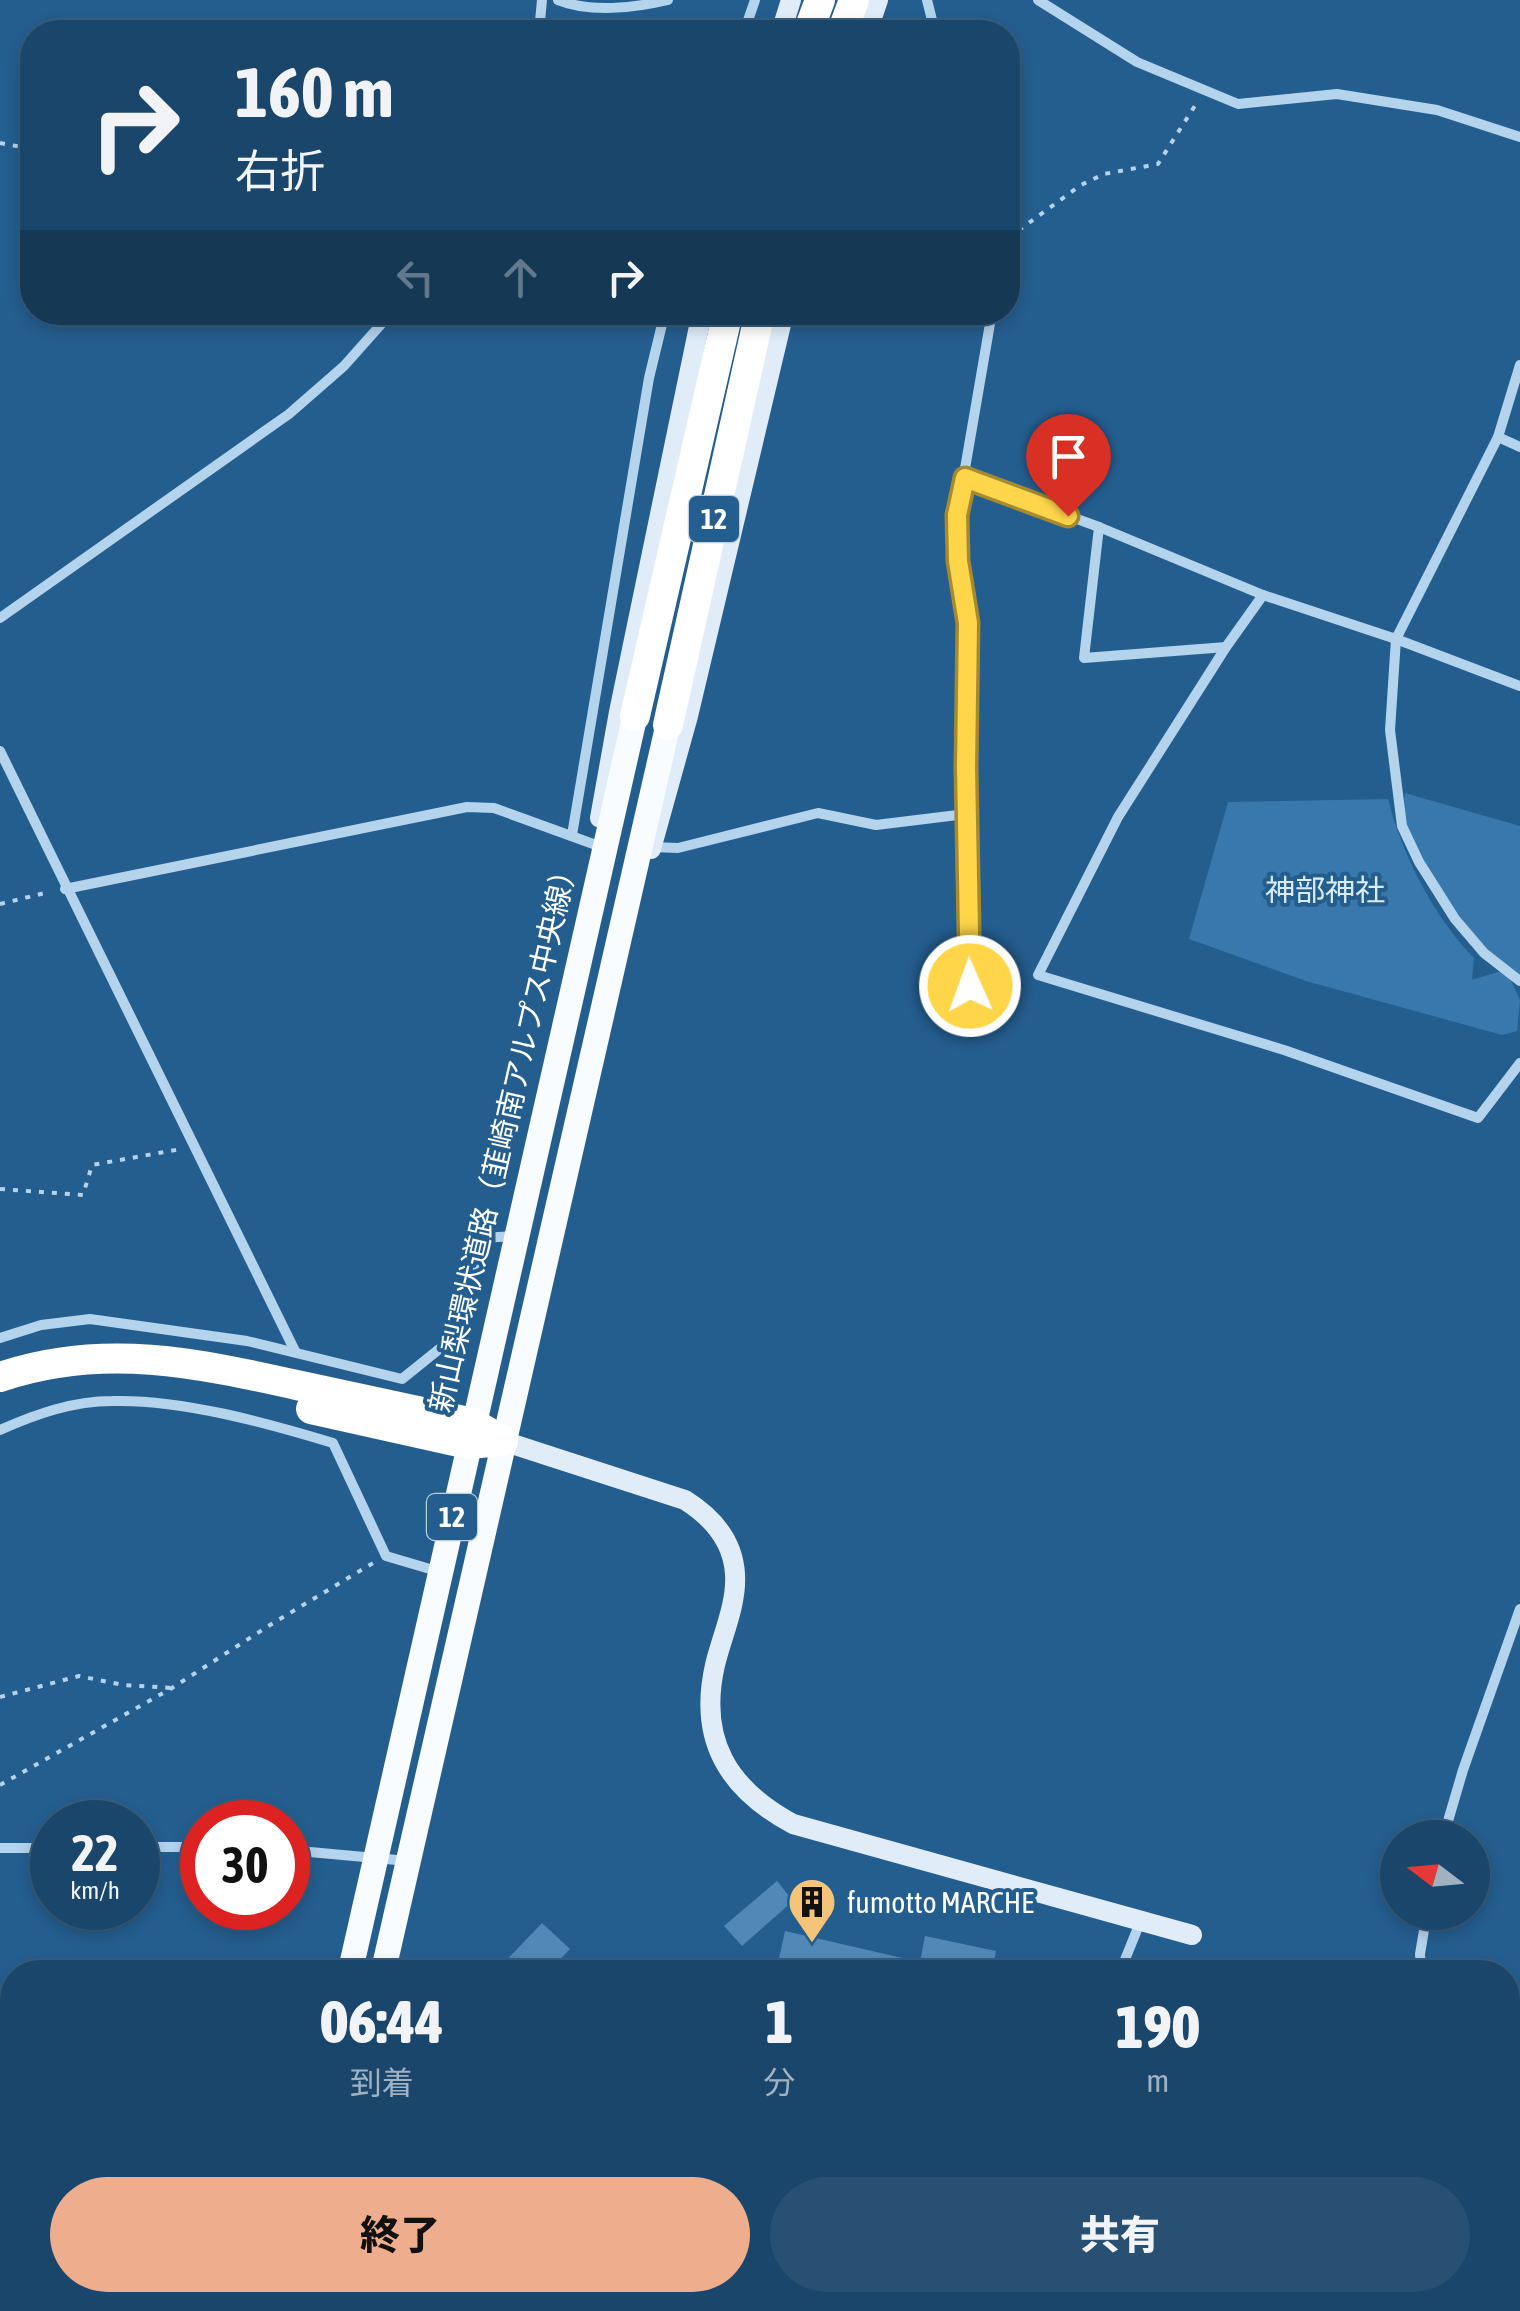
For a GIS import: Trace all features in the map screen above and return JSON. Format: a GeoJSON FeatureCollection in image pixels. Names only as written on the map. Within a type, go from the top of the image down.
{"type":"FeatureCollection","features":[{"type":"Feature","properties":{"kind":"highway","name":"新山梨環状道路（韮崎南アルプス中央線）"},"geometry":{"type":"LineString","coordinates":[[635,716],[725,325]]}},
{"type":"Feature","properties":{"kind":"highway","name":"12"},"geometry":{"type":"LineString","coordinates":[[668,725],[757,325]]}},
{"type":"Feature","properties":{"kind":"highway"},"geometry":{"type":"LineString","coordinates":[[0,1377],[83,1359],[196,1363],[470,1434]]}},
{"type":"Feature","properties":{"kind":"highway"},"geometry":{"type":"LineString","coordinates":[[0,1398],[41,1385],[88,1378],[140,1377],[192,1382],[504,1441]]}},
{"type":"Feature","properties":{"kind":"main road","name":"新山梨環状道路（韮崎南アルプス中央線）"},"geometry":{"type":"LineString","coordinates":[[353,1960],[635,716]]}},
{"type":"Feature","properties":{"kind":"main road","name":"12"},"geometry":{"type":"LineString","coordinates":[[387,1960],[668,725]]}},
{"type":"Feature","properties":{"kind":"street"},"geometry":{"type":"LineString","coordinates":[[558,0],[622,7],[668,0]]}},
{"type":"Feature","properties":{"kind":"street"},"geometry":{"type":"LineString","coordinates":[[1038,0],[1137,62],[1238,104],[1337,94],[1437,110],[1520,137]]}},
{"type":"Feature","properties":{"kind":"street"},"geometry":{"type":"LineString","coordinates":[[0,618],[289,414],[344,366],[380,325]]}},
{"type":"Feature","properties":{"kind":"street"},"geometry":{"type":"LineString","coordinates":[[572,835],[649,378],[662,325]]}},
{"type":"Feature","properties":{"kind":"street"},"geometry":{"type":"LineString","coordinates":[[556,1062],[623,692],[699,325]]}},
{"type":"Feature","properties":{"kind":"street"},"geometry":{"type":"LineString","coordinates":[[571,1147],[688,716],[781,325]]}},
{"type":"Feature","properties":{"kind":"street"},"geometry":{"type":"LineString","coordinates":[[971,1025],[966,814],[968,623],[958,561],[957,515],[990,325]]}},
{"type":"Feature","properties":{"kind":"street"},"geometry":{"type":"LineString","coordinates":[[1520,364],[1498,437],[1396,639],[1390,730],[1402,826],[1418,862],[1455,919],[1484,953],[1520,981]]}},
{"type":"Feature","properties":{"kind":"street"},"geometry":{"type":"LineString","coordinates":[[1498,437],[1520,446]]}},
{"type":"Feature","properties":{"kind":"street"},"geometry":{"type":"LineString","coordinates":[[965,478],[1099,527],[1263,595],[1520,686]]}},
{"type":"Feature","properties":{"kind":"street"},"geometry":{"type":"LineString","coordinates":[[1099,527],[1084,658],[1226,647]]}},
{"type":"Feature","properties":{"kind":"street"},"geometry":{"type":"LineString","coordinates":[[1263,595],[1118,818],[1038,975],[1284,1050],[1478,1118],[1520,1064]]}},
{"type":"Feature","properties":{"kind":"street"},"geometry":{"type":"LineString","coordinates":[[0,751],[295,1351]]}},
{"type":"Feature","properties":{"kind":"street"},"geometry":{"type":"LineString","coordinates":[[65,889],[467,807],[494,808],[596,845]]}},
{"type":"Feature","properties":{"kind":"street"},"geometry":{"type":"LineString","coordinates":[[652,847],[678,848],[818,813],[876,826],[966,814]]}},
{"type":"Feature","properties":{"kind":"street"},"geometry":{"type":"LineString","coordinates":[[0,1338],[41,1325],[90,1320],[247,1341],[402,1379],[458,1334],[483,1238],[516,1236]]}},
{"type":"Feature","properties":{"kind":"street"},"geometry":{"type":"LineString","coordinates":[[0,1430],[62,1407],[113,1400],[232,1416],[333,1443],[386,1556],[440,1572]]}},
{"type":"Feature","properties":{"kind":"street"},"geometry":{"type":"LineString","coordinates":[[504,1441],[685,1500],[706,1513],[721,1531],[735,1574],[732,1604],[713,1679],[711,1718],[727,1768],[745,1792],[765,1809],[793,1824],[1192,1934]]}},
{"type":"Feature","properties":{"kind":"street"},"geometry":{"type":"LineString","coordinates":[[1448,1820],[1520,1609]]}},
{"type":"Feature","properties":{"kind":"street"},"geometry":{"type":"LineString","coordinates":[[0,1848],[30,1848]]}},
{"type":"Feature","properties":{"kind":"street"},"geometry":{"type":"LineString","coordinates":[[310,1852],[409,1861]]}},
{"type":"Feature","properties":{"kind":"street"},"geometry":{"type":"LineString","coordinates":[[1125,1960],[1140,1920]]}},
{"type":"Feature","properties":{"kind":"street"},"geometry":{"type":"LineString","coordinates":[[1420,1960],[1424,1930]]}},
{"type":"Feature","properties":{"kind":"path"},"geometry":{"type":"LineString","coordinates":[[1020,229],[1081,185],[1104,174],[1158,164],[1204,92]]}},
{"type":"Feature","properties":{"kind":"path"},"geometry":{"type":"LineString","coordinates":[[0,904],[65,889]]}},
{"type":"Feature","properties":{"kind":"path"},"geometry":{"type":"LineString","coordinates":[[0,1189],[83,1195],[92,1165],[194,1147]]}},
{"type":"Feature","properties":{"kind":"path"},"geometry":{"type":"LineString","coordinates":[[0,1786],[172,1688],[270,1624],[386,1556]]}},
{"type":"Feature","properties":{"kind":"path"},"geometry":{"type":"LineString","coordinates":[[0,1697],[79,1676],[124,1685],[172,1688]]}},
{"type":"Feature","properties":{"kind":"green space","name":"神部神社"},"geometry":{"type":"Polygon","coordinates":[[[1405,793],[1520,826],[1520,981],[1507,972],[1520,1000],[1517,1031],[1502,1035],[1306,981],[1189,939],[1228,802],[1388,799],[1421,884],[1474,958],[1472,980],[1504,970],[1455,919],[1402,826],[1405,793]]]}},
{"type":"Feature","properties":{"kind":"building"},"geometry":{"type":"Polygon","coordinates":[[[777,1881],[793,1901],[742,1946],[724,1926],[777,1881]]]}},
{"type":"Feature","properties":{"kind":"building"},"geometry":{"type":"Polygon","coordinates":[[[542,1923],[570,1949],[559,1960],[507,1960],[542,1923]]]}},
{"type":"Feature","properties":{"kind":"building"},"geometry":{"type":"Polygon","coordinates":[[[785,1931],[911,1960],[779,1960],[785,1931]]]}},
{"type":"Feature","properties":{"kind":"building"},"geometry":{"type":"Polygon","coordinates":[[[925,1936],[996,1951],[994,1960],[920,1960],[925,1936]]]}},
{"type":"Feature","properties":{"kind":"place","name":"fumotto MARCHE"},"geometry":{"type":"Point","coordinates":[812,1944]}},
{"type":"Feature","properties":{"kind":"route"},"geometry":{"type":"LineString","coordinates":[[970,986],[968,623],[958,561],[957,515],[965,478],[1068,516]]}}]}
